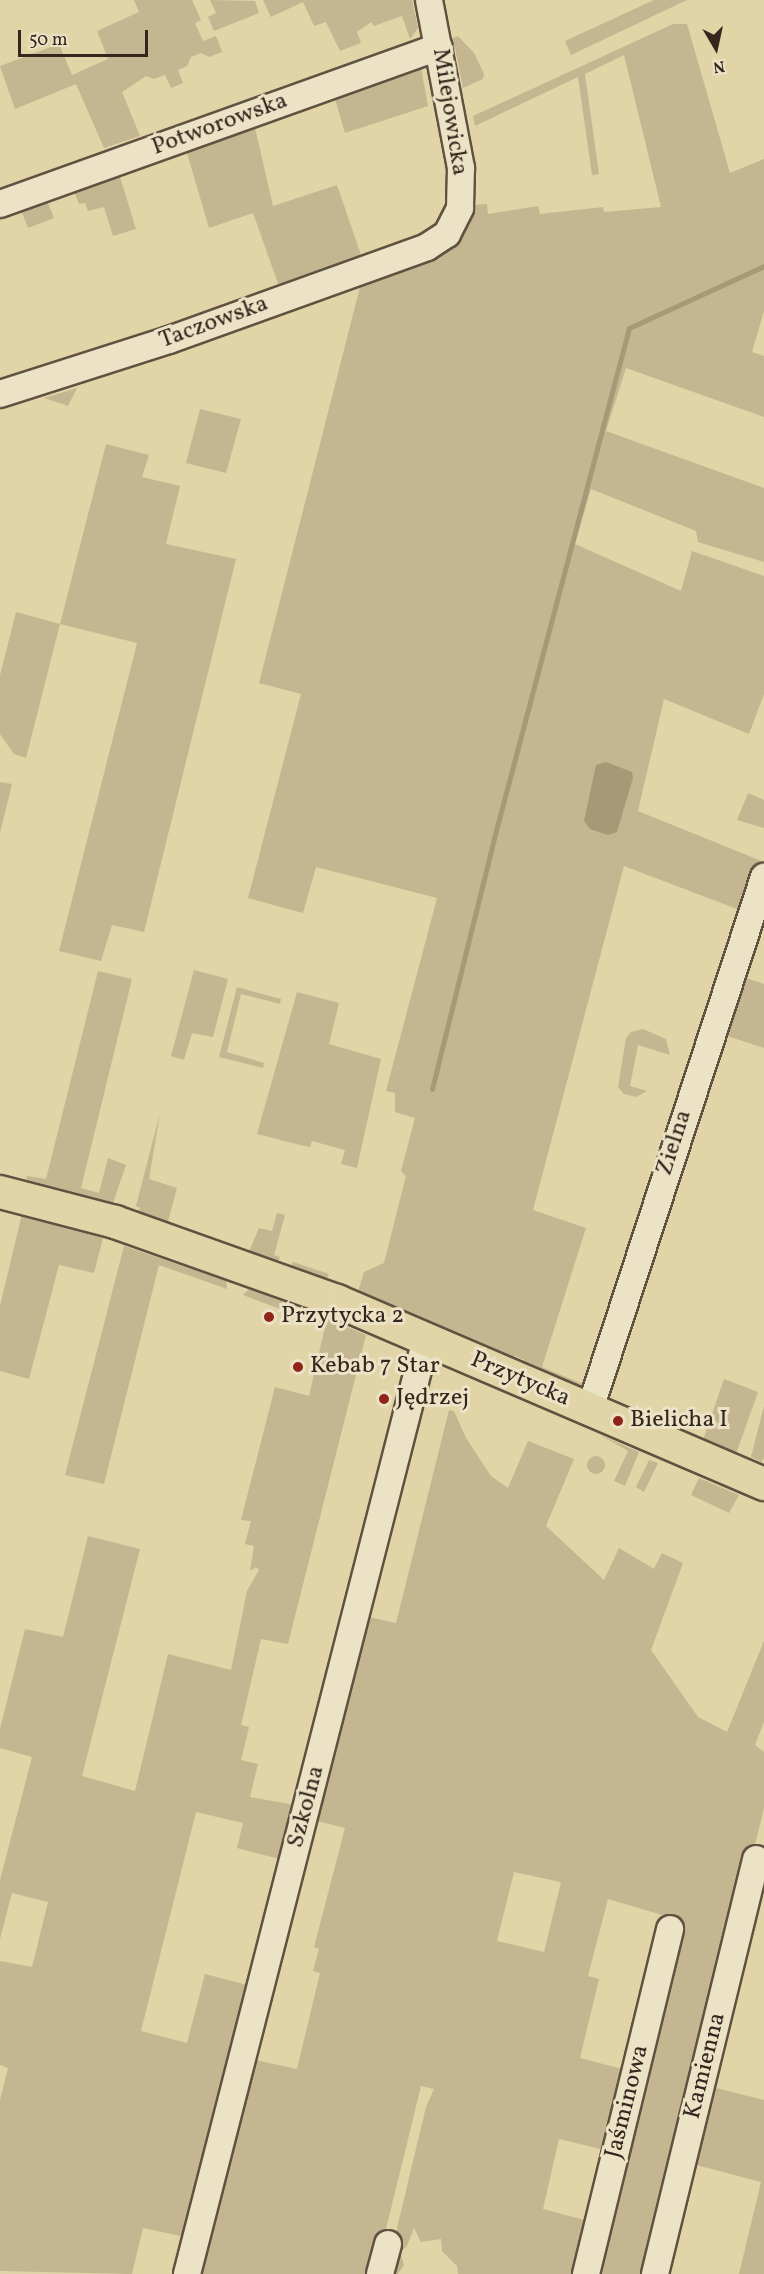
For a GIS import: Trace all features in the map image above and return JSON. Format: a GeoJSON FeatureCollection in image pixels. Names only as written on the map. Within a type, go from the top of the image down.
{"type":"FeatureCollection","features":[{"type":"Feature","properties":{"kind":"main road","name":"Przytycka"},"geometry":{"type":"LineString","coordinates":[[0,1192],[57,1204],[168,1239],[337,1301],[764,1484]]}},
{"type":"Feature","properties":{"kind":"street","name":"Milejowicka"},"geometry":{"type":"LineString","coordinates":[[427,247],[447,234],[455,222],[462,190],[458,140],[429,0]]}},
{"type":"Feature","properties":{"kind":"street","name":"Potworowska"},"geometry":{"type":"LineString","coordinates":[[0,204],[439,48]]}},
{"type":"Feature","properties":{"kind":"street","name":"Taczowska"},"geometry":{"type":"LineString","coordinates":[[0,394],[169,340],[427,247]]}},
{"type":"Feature","properties":{"kind":"street","name":"Zielna"},"geometry":{"type":"LineString","coordinates":[[590,1410],[764,877]]}},
{"type":"Feature","properties":{"kind":"street","name":"Szkolna"},"geometry":{"type":"LineString","coordinates":[[187,2274],[426,1339]]}},
{"type":"Feature","properties":{"kind":"street","name":"Kamienna"},"geometry":{"type":"LineString","coordinates":[[655,2274],[756,1859]]}},
{"type":"Feature","properties":{"kind":"street","name":"Jaśminowa"},"geometry":{"type":"LineString","coordinates":[[586,2274],[670,1929]]}},
{"type":"Feature","properties":{"kind":"street"},"geometry":{"type":"LineString","coordinates":[[381,2274],[388,2244]]}},
{"type":"Feature","properties":{"kind":"shaded area"},"geometry":{"type":"Polygon","coordinates":[[[134,0],[192,0],[201,20],[195,23],[203,41],[216,36],[222,52],[209,57],[201,53],[191,57],[187,66],[178,70],[183,83],[171,88],[165,75],[154,79],[146,76],[122,92],[140,136],[104,148],[76,84],[15,109],[0,66],[59,44],[72,75],[108,59],[97,31],[139,12],[134,0]]]}},
{"type":"Feature","properties":{"kind":"shaded area"},"geometry":{"type":"Polygon","coordinates":[[[210,0],[255,1],[259,13],[214,31],[208,17],[216,13],[210,0]]]}},
{"type":"Feature","properties":{"kind":"shaded area"},"geometry":{"type":"Polygon","coordinates":[[[263,0],[412,0],[418,28],[410,39],[402,16],[374,26],[371,22],[357,32],[361,43],[340,51],[326,22],[314,26],[303,2],[271,17],[263,0]]]}},
{"type":"Feature","properties":{"kind":"shaded area"},"geometry":{"type":"Polygon","coordinates":[[[654,0],[687,0],[571,55],[565,41],[654,0]]]}},
{"type":"Feature","properties":{"kind":"shaded area"},"geometry":{"type":"Polygon","coordinates":[[[673,24],[687,24],[730,173],[764,159],[764,311],[752,352],[764,356],[764,417],[626,368],[606,431],[764,488],[764,562],[698,542],[696,531],[591,489],[575,544],[681,591],[692,551],[764,576],[764,694],[749,734],[664,699],[638,811],[764,862],[745,912],[624,866],[533,1210],[586,1228],[542,1367],[588,1386],[581,1389],[523,1365],[524,1360],[515,1356],[513,1361],[357,1295],[364,1272],[384,1263],[406,1176],[401,1171],[415,1118],[395,1112],[395,1093],[386,1091],[437,898],[316,867],[303,913],[248,898],[301,694],[259,683],[361,283],[409,265],[470,205],[487,204],[488,214],[538,206],[540,214],[603,207],[604,212],[661,207],[624,55],[585,74],[599,174],[592,175],[578,77],[475,126],[473,116],[673,24]]]}},
{"type":"Feature","properties":{"kind":"shaded area"},"geometry":{"type":"Polygon","coordinates":[[[458,36],[474,53],[484,74],[483,79],[463,88],[453,38],[458,36]]]}},
{"type":"Feature","properties":{"kind":"shaded area"},"geometry":{"type":"Polygon","coordinates":[[[421,68],[428,106],[345,133],[335,99],[421,68]]]}},
{"type":"Feature","properties":{"kind":"shaded area"},"geometry":{"type":"Polygon","coordinates":[[[255,128],[273,206],[337,185],[361,255],[437,228],[429,236],[281,292],[253,213],[209,228],[187,153],[255,128]]]}},
{"type":"Feature","properties":{"kind":"shaded area"},"geometry":{"type":"Polygon","coordinates":[[[151,164],[120,177],[136,229],[113,236],[104,207],[88,211],[85,203],[79,204],[74,191],[151,164]]]}},
{"type":"Feature","properties":{"kind":"shaded area"},"geometry":{"type":"Polygon","coordinates":[[[59,197],[48,203],[54,218],[28,228],[21,210],[59,197]]]}},
{"type":"Feature","properties":{"kind":"shaded area"},"geometry":{"type":"Polygon","coordinates":[[[77,388],[68,406],[44,398],[77,388]]]}},
{"type":"Feature","properties":{"kind":"shaded area"},"geometry":{"type":"Polygon","coordinates":[[[200,409],[241,419],[226,473],[186,463],[200,409]]]}},
{"type":"Feature","properties":{"kind":"shaded area"},"geometry":{"type":"Polygon","coordinates":[[[106,444],[149,455],[142,477],[180,486],[166,544],[236,559],[144,932],[112,925],[101,961],[59,951],[137,643],[60,624],[106,444]]]}},
{"type":"Feature","properties":{"kind":"shaded area"},"geometry":{"type":"Polygon","coordinates":[[[16,612],[60,624],[26,758],[14,754],[0,734],[0,675],[16,612]]]}},
{"type":"Feature","properties":{"kind":"shaded area"},"geometry":{"type":"Polygon","coordinates":[[[606,762],[632,772],[633,778],[617,832],[608,835],[590,829],[584,821],[596,765],[606,762]]]}},
{"type":"Feature","properties":{"kind":"shaded area"},"geometry":{"type":"Polygon","coordinates":[[[0,782],[12,784],[0,833],[0,782]]]}},
{"type":"Feature","properties":{"kind":"shaded area"},"geometry":{"type":"Polygon","coordinates":[[[748,793],[764,800],[764,828],[737,820],[748,793]]]}},
{"type":"Feature","properties":{"kind":"shaded area"},"geometry":{"type":"Polygon","coordinates":[[[194,970],[228,979],[213,1037],[192,1033],[184,1060],[171,1056],[194,970]]]}},
{"type":"Feature","properties":{"kind":"shaded area"},"geometry":{"type":"Polygon","coordinates":[[[98,971],[132,979],[81,1188],[99,1193],[108,1158],[126,1165],[112,1206],[26,1182],[27,1176],[46,1179],[98,971]]]}},
{"type":"Feature","properties":{"kind":"shaded area"},"geometry":{"type":"Polygon","coordinates":[[[737,975],[764,984],[764,1048],[718,1033],[737,975]]]}},
{"type":"Feature","properties":{"kind":"shaded area"},"geometry":{"type":"Polygon","coordinates":[[[237,987],[281,999],[280,1004],[241,994],[227,1052],[264,1063],[263,1068],[219,1057],[237,987]]]}},
{"type":"Feature","properties":{"kind":"shaded area"},"geometry":{"type":"Polygon","coordinates":[[[297,992],[339,1003],[329,1044],[381,1059],[357,1168],[341,1164],[345,1150],[312,1141],[310,1147],[257,1134],[297,992]]]}},
{"type":"Feature","properties":{"kind":"shaded area"},"geometry":{"type":"Polygon","coordinates":[[[643,1029],[666,1039],[670,1055],[638,1045],[630,1086],[647,1091],[636,1097],[624,1094],[618,1087],[626,1038],[631,1032],[643,1029]]]}},
{"type":"Feature","properties":{"kind":"shaded area"},"geometry":{"type":"Polygon","coordinates":[[[160,1113],[149,1179],[177,1188],[167,1225],[137,1214],[140,1208],[136,1206],[160,1113]]]}},
{"type":"Feature","properties":{"kind":"shaded area"},"geometry":{"type":"Polygon","coordinates":[[[277,1213],[285,1215],[274,1255],[280,1257],[277,1264],[248,1254],[259,1228],[272,1231],[277,1213]]]}},
{"type":"Feature","properties":{"kind":"shaded area"},"geometry":{"type":"Polygon","coordinates":[[[22,1214],[103,1238],[94,1273],[59,1265],[29,1379],[0,1371],[0,1306],[22,1214]]]}},
{"type":"Feature","properties":{"kind":"shaded area"},"geometry":{"type":"Polygon","coordinates":[[[124,1246],[226,1281],[227,1289],[159,1265],[104,1484],[65,1475],[124,1246]]]}},
{"type":"Feature","properties":{"kind":"shaded area"},"geometry":{"type":"Polygon","coordinates":[[[293,1262],[329,1274],[325,1282],[290,1269],[293,1262]]]}},
{"type":"Feature","properties":{"kind":"shaded area"},"geometry":{"type":"Polygon","coordinates":[[[249,1289],[282,1301],[283,1310],[243,1295],[249,1289]]]}},
{"type":"Feature","properties":{"kind":"shaded area"},"geometry":{"type":"Polygon","coordinates":[[[305,1309],[366,1335],[288,1644],[261,1639],[241,1725],[249,1727],[241,1760],[258,1764],[250,1797],[301,1806],[287,1861],[237,1848],[243,1823],[196,1812],[141,2031],[187,2043],[205,1974],[255,1987],[190,2238],[143,2228],[132,2274],[0,2271],[0,2100],[8,2068],[0,2065],[0,1961],[32,1967],[48,1902],[12,1893],[0,1939],[0,1880],[32,1757],[0,1748],[0,1729],[25,1629],[63,1637],[88,1536],[140,1549],[82,1776],[135,1791],[168,1654],[231,1670],[247,1591],[259,1570],[256,1567],[250,1571],[254,1546],[245,1544],[251,1521],[241,1520],[275,1387],[309,1396],[325,1327],[309,1321],[305,1309]]]}},
{"type":"Feature","properties":{"kind":"shaded area"},"geometry":{"type":"Polygon","coordinates":[[[724,1379],[758,1392],[736,1454],[703,1440],[724,1379]]]}},
{"type":"Feature","properties":{"kind":"shaded area"},"geometry":{"type":"Polygon","coordinates":[[[764,1406],[764,1458],[762,1462],[751,1457],[764,1406]]]}},
{"type":"Feature","properties":{"kind":"shaded area"},"geometry":{"type":"Polygon","coordinates":[[[449,1410],[454,1411],[466,1438],[491,1476],[508,1488],[528,1441],[574,1459],[546,1526],[604,1580],[619,1548],[654,1569],[662,1553],[683,1563],[651,1650],[698,1717],[727,1732],[764,1641],[764,1722],[755,1745],[764,1752],[764,1808],[649,2274],[591,2274],[669,1917],[608,1899],[588,1976],[599,1979],[580,2058],[630,2071],[609,2151],[559,2139],[543,2209],[592,2222],[583,2274],[458,2274],[457,2266],[442,2251],[441,2239],[421,2242],[414,2228],[407,2246],[400,2252],[404,2265],[398,2274],[386,2274],[426,2107],[434,2089],[421,2086],[375,2274],[193,2274],[246,2058],[297,2069],[320,1973],[313,1971],[319,1949],[314,1947],[345,1828],[309,1819],[360,1615],[396,1623],[449,1410]],[[514,1872],[497,1941],[544,1952],[561,1882],[514,1872]]]}},
{"type":"Feature","properties":{"kind":"shaded area"},"geometry":{"type":"Polygon","coordinates":[[[600,1435],[639,1452],[625,1486],[614,1481],[628,1451],[600,1435]]]}},
{"type":"Feature","properties":{"kind":"shaded area"},"geometry":{"type":"Polygon","coordinates":[[[596,1456],[602,1459],[605,1465],[602,1471],[596,1474],[590,1471],[587,1465],[590,1459],[596,1456]]]}},
{"type":"Feature","properties":{"kind":"shaded area"},"geometry":{"type":"Polygon","coordinates":[[[649,1460],[658,1463],[644,1492],[636,1487],[649,1460]]]}},
{"type":"Feature","properties":{"kind":"shaded area"},"geometry":{"type":"Polygon","coordinates":[[[699,1478],[739,1495],[729,1513],[691,1495],[699,1478]]]}},
{"type":"Feature","properties":{"kind":"shaded area"},"geometry":{"type":"Polygon","coordinates":[[[708,2086],[764,2100],[764,2274],[739,2274],[761,2182],[689,2163],[708,2086]]]}},
{"type":"Feature","properties":{"kind":"waterway"},"geometry":{"type":"LineString","coordinates":[[432,1089],[498,823],[629,328],[764,266]]}},
{"type":"Feature","properties":{"kind":"place","name":"Przytycka 2"},"geometry":{"type":"Point","coordinates":[269,1317]}},
{"type":"Feature","properties":{"kind":"place","name":"Kebab 7 Star"},"geometry":{"type":"Point","coordinates":[298,1367]}},
{"type":"Feature","properties":{"kind":"place","name":"Jędrzej"},"geometry":{"type":"Point","coordinates":[384,1399]}},
{"type":"Feature","properties":{"kind":"place","name":"Bielicha I"},"geometry":{"type":"Point","coordinates":[618,1421]}}]}
